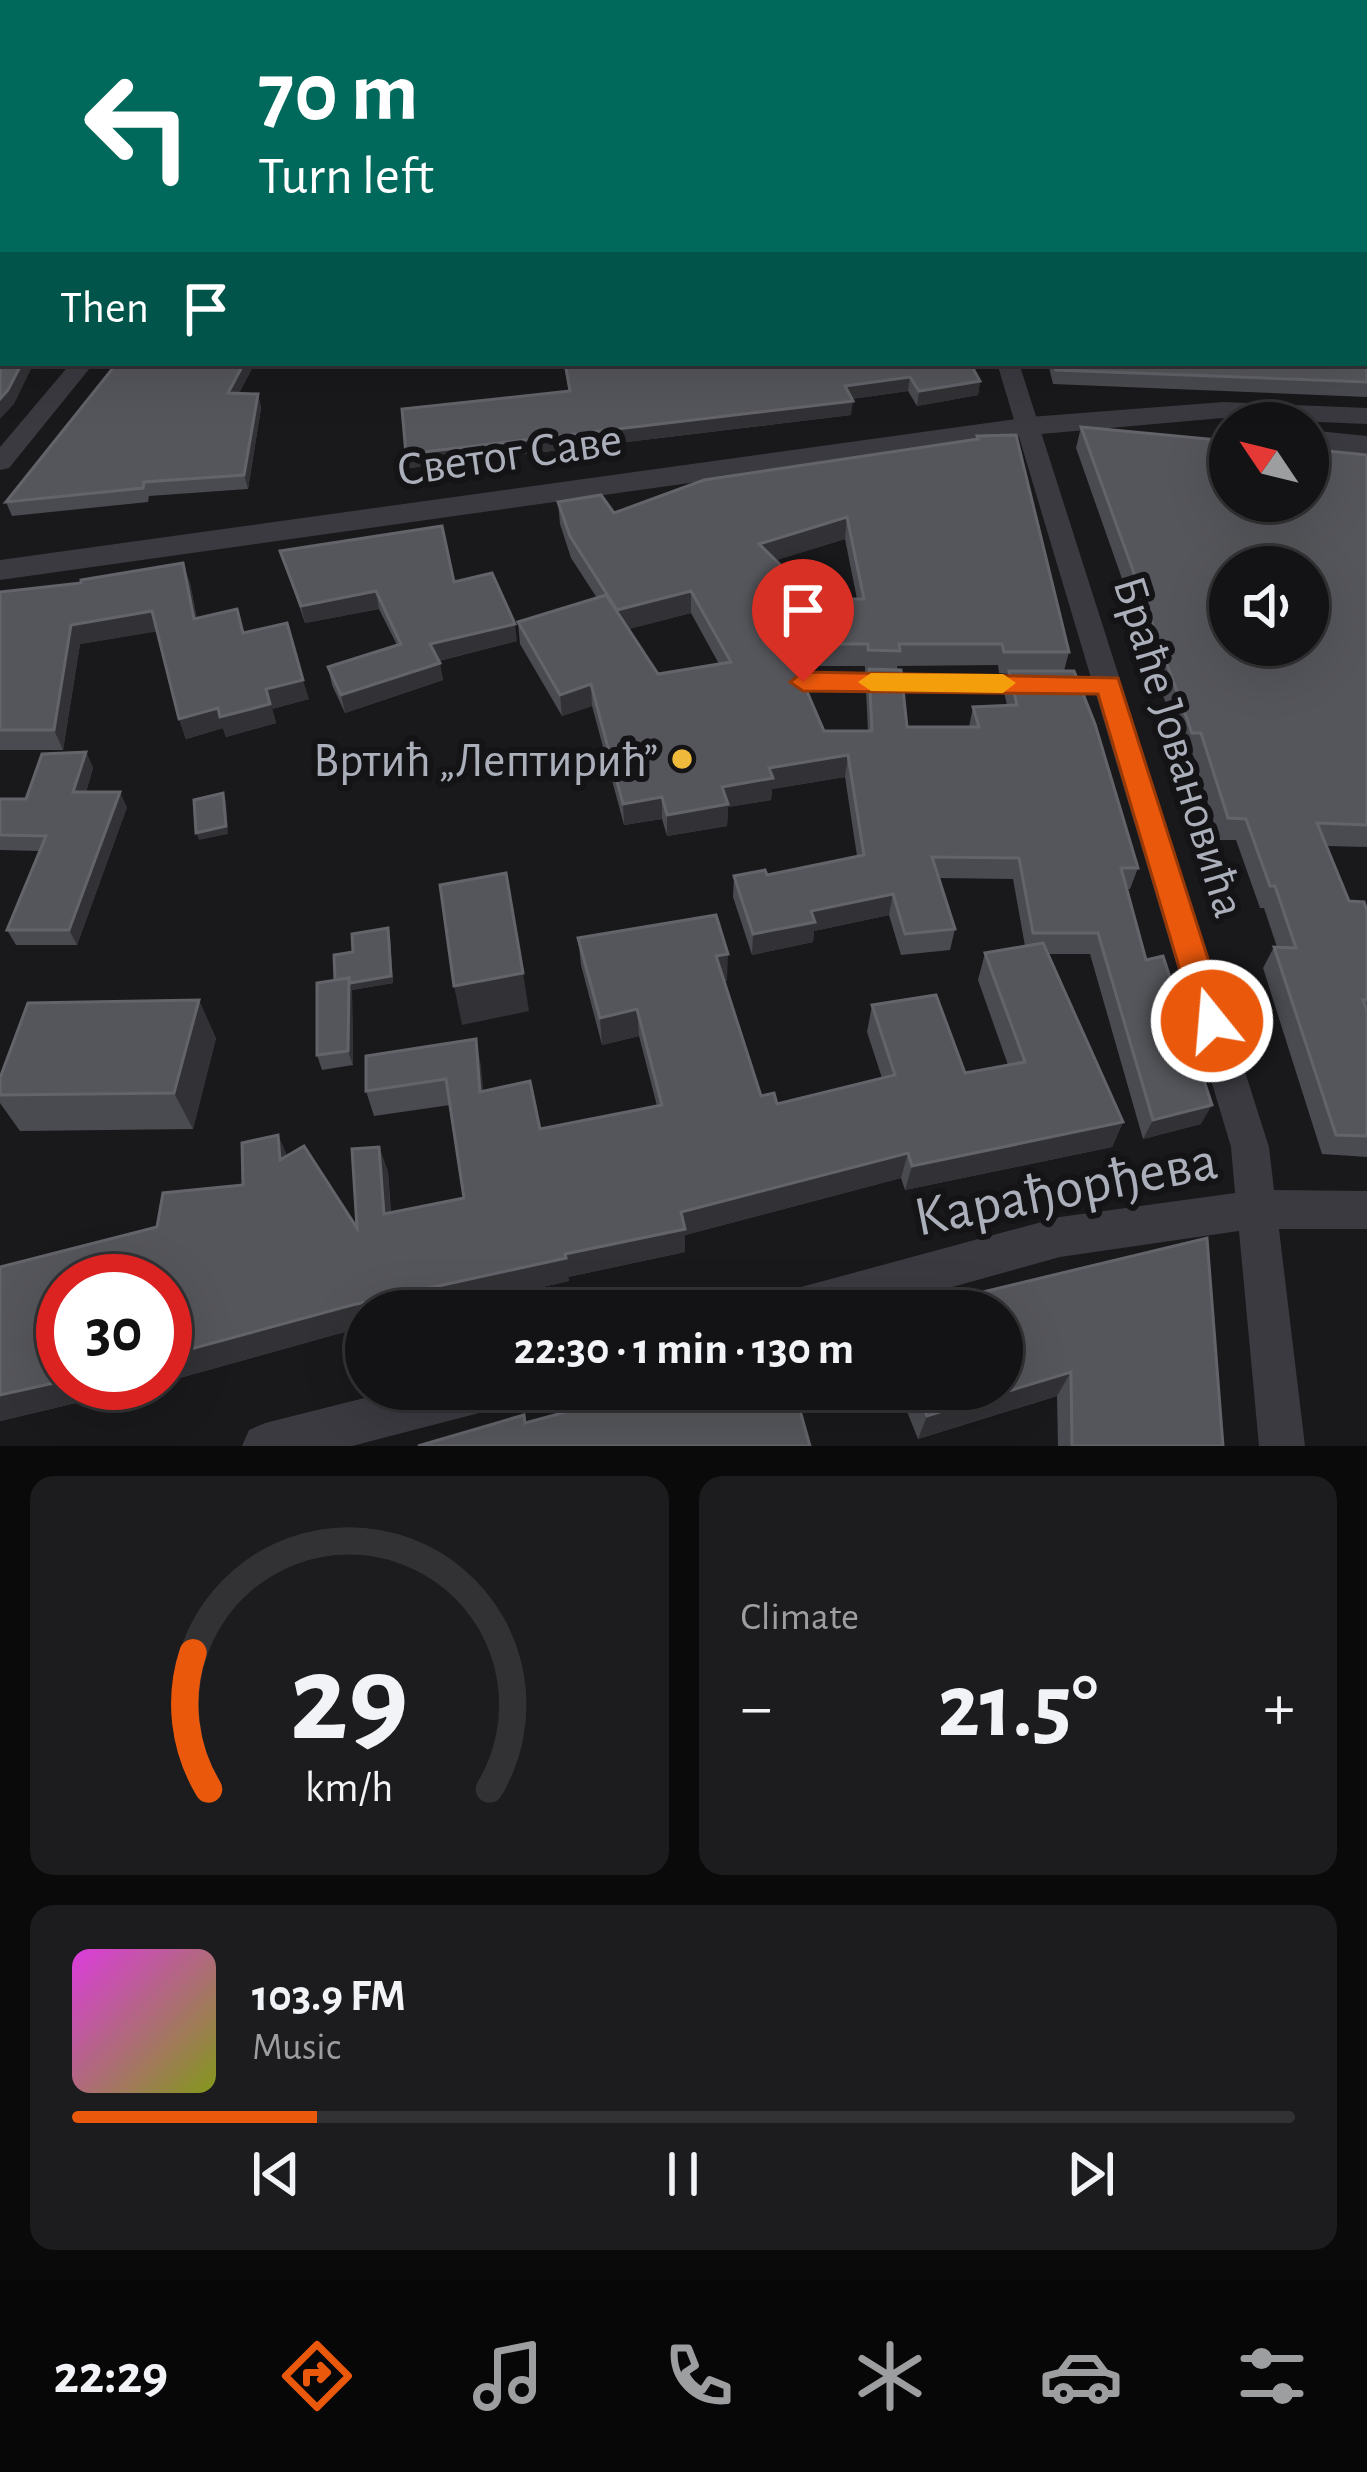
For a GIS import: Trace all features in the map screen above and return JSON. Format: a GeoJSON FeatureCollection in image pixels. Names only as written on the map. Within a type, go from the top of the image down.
{"type":"FeatureCollection","features":[{"type":"Feature","properties":{"kind":"street"},"geometry":{"type":"LineString","coordinates":[[0,463],[81,366]]}},
{"type":"Feature","properties":{"kind":"street","name":"Браће Јовановића"},"geometry":{"type":"LineString","coordinates":[[1009,366],[1030,426],[1100,684],[1250,1147],[1282,1446]]}},
{"type":"Feature","properties":{"kind":"street","name":"Светог Саве"},"geometry":{"type":"LineString","coordinates":[[0,570],[1030,426],[1223,410],[1367,416]]}},
{"type":"Feature","properties":{"kind":"street","name":"Светог Саве"},"geometry":{"type":"LineString","coordinates":[[1030,426],[1209,430]]}},
{"type":"Feature","properties":{"kind":"street"},"geometry":{"type":"LineString","coordinates":[[1329,442],[1367,445]]}},
{"type":"Feature","properties":{"kind":"street","name":"Карађорђева"},"geometry":{"type":"LineString","coordinates":[[867,1290],[1060,1237],[1260,1209],[1367,1210]]}},
{"type":"Feature","properties":{"kind":"street"},"geometry":{"type":"LineString","coordinates":[[265,1446],[405,1410]]}},
{"type":"Feature","properties":{"kind":"lane"},"geometry":{"type":"LineString","coordinates":[[803,682],[1032,684]]}},
{"type":"Feature","properties":{"kind":"building"},"geometry":{"type":"Polygon","coordinates":[[[0,366],[20,366],[8,390],[0,399],[0,366]]]}},
{"type":"Feature","properties":{"kind":"building"},"geometry":{"type":"Polygon","coordinates":[[[115,366],[242,366],[228,393],[258,394],[244,475],[144,482],[143,488],[6,502],[115,366]]]}},
{"type":"Feature","properties":{"kind":"building"},"geometry":{"type":"Polygon","coordinates":[[[566,366],[972,366],[980,381],[919,391],[910,377],[845,386],[853,401],[406,454],[402,409],[570,391],[566,366]]]}},
{"type":"Feature","properties":{"kind":"building"},"geometry":{"type":"Polygon","coordinates":[[[1055,366],[1367,366],[1367,382],[1056,370],[1055,366]]]}},
{"type":"Feature","properties":{"kind":"building"},"geometry":{"type":"Polygon","coordinates":[[[1081,427],[1209,439],[1209,522],[1329,522],[1329,451],[1367,455],[1367,825],[1317,823],[1349,901],[1364,902],[1367,911],[1367,1000],[1363,1000],[1367,1011],[1367,1136],[1336,1135],[1274,947],[1296,948],[1246,819],[1228,818],[1201,733],[1192,733],[1081,427]]]}},
{"type":"Feature","properties":{"kind":"building"},"geometry":{"type":"Polygon","coordinates":[[[1016,435],[1069,652],[1004,652],[1002,644],[899,644],[900,651],[868,650],[868,644],[789,644],[793,659],[824,731],[872,731],[869,669],[901,670],[907,727],[979,727],[973,707],[1017,705],[1009,671],[1074,671],[1138,868],[1121,868],[1146,960],[1163,956],[1212,1105],[1153,1120],[1098,933],[1033,933],[1019,858],[932,857],[955,929],[905,934],[893,894],[811,911],[815,922],[753,934],[734,876],[765,870],[767,875],[864,855],[848,755],[769,768],[773,778],[722,787],[728,804],[667,815],[662,797],[623,804],[591,684],[560,695],[518,622],[606,595],[658,674],[731,662],[691,591],[617,610],[570,536],[558,502],[601,495],[614,513],[704,480],[977,436],[1016,435]],[[847,517],[759,544],[815,599],[864,599],[847,517]]]}},
{"type":"Feature","properties":{"kind":"building"},"geometry":{"type":"Polygon","coordinates":[[[442,526],[454,582],[492,573],[515,624],[430,644],[440,663],[341,695],[328,667],[401,644],[376,591],[301,606],[280,551],[442,526]]]}},
{"type":"Feature","properties":{"kind":"building"},"geometry":{"type":"Polygon","coordinates":[[[183,563],[194,619],[237,609],[243,633],[287,623],[303,680],[266,689],[270,704],[220,717],[218,708],[179,719],[152,611],[71,625],[54,730],[0,730],[0,592],[81,583],[183,563]]]}},
{"type":"Feature","properties":{"kind":"building"},"geometry":{"type":"Polygon","coordinates":[[[86,752],[73,792],[120,792],[69,930],[7,930],[46,836],[0,835],[0,799],[26,799],[42,754],[86,752]]]}},
{"type":"Feature","properties":{"kind":"building"},"geometry":{"type":"Polygon","coordinates":[[[223,793],[226,826],[196,833],[194,800],[223,793]]]}},
{"type":"Feature","properties":{"kind":"building"},"geometry":{"type":"Polygon","coordinates":[[[506,873],[523,973],[454,986],[440,885],[506,873]]]}},
{"type":"Feature","properties":{"kind":"building"},"geometry":{"type":"Polygon","coordinates":[[[716,915],[728,954],[716,956],[761,1096],[774,1093],[777,1104],[895,1075],[872,1005],[936,995],[965,1073],[1025,1062],[985,953],[1043,943],[1123,1122],[912,1166],[908,1153],[681,1212],[685,1229],[420,1290],[345,1290],[345,1307],[192,1349],[192,1254],[51,1254],[157,1227],[163,1193],[243,1185],[242,1143],[278,1135],[280,1160],[304,1146],[357,1228],[352,1149],[379,1147],[384,1214],[464,1198],[446,1079],[366,1091],[366,1056],[476,1039],[480,1092],[530,1081],[540,1129],[662,1105],[637,1009],[600,1018],[578,938],[716,915]]]}},
{"type":"Feature","properties":{"kind":"building"},"geometry":{"type":"Polygon","coordinates":[[[388,928],[391,976],[350,983],[349,978],[335,980],[334,955],[353,952],[352,934],[388,928]]]}},
{"type":"Feature","properties":{"kind":"building"},"geometry":{"type":"Polygon","coordinates":[[[349,978],[348,1051],[317,1055],[317,983],[349,978]]]}},
{"type":"Feature","properties":{"kind":"building"},"geometry":{"type":"Polygon","coordinates":[[[199,1000],[174,1093],[0,1095],[0,1078],[28,1003],[199,1000]]]}},
{"type":"Feature","properties":{"kind":"building"},"geometry":{"type":"Polygon","coordinates":[[[1207,1238],[1223,1446],[1072,1446],[1071,1372],[1023,1387],[1023,1290],[991,1290],[1207,1238]]]}},
{"type":"Feature","properties":{"kind":"building"},"geometry":{"type":"Polygon","coordinates":[[[36,1258],[36,1387],[0,1395],[0,1267],[36,1258]]]}},
{"type":"Feature","properties":{"kind":"building"},"geometry":{"type":"Polygon","coordinates":[[[574,1410],[800,1410],[810,1446],[418,1446],[524,1415],[525,1423],[574,1410]]]}},
{"type":"Feature","properties":{"kind":"slow traffic"},"geometry":{"type":"LineString","coordinates":[[871,682],[1003,683]]}},
{"type":"Feature","properties":{"kind":"place","name":"Вртић „Лептирић”"},"geometry":{"type":"Point","coordinates":[682,759]}},
{"type":"Feature","properties":{"kind":"route"},"geometry":{"type":"LineString","coordinates":[[803,682],[1108,684],[1212,1021]]}}]}
